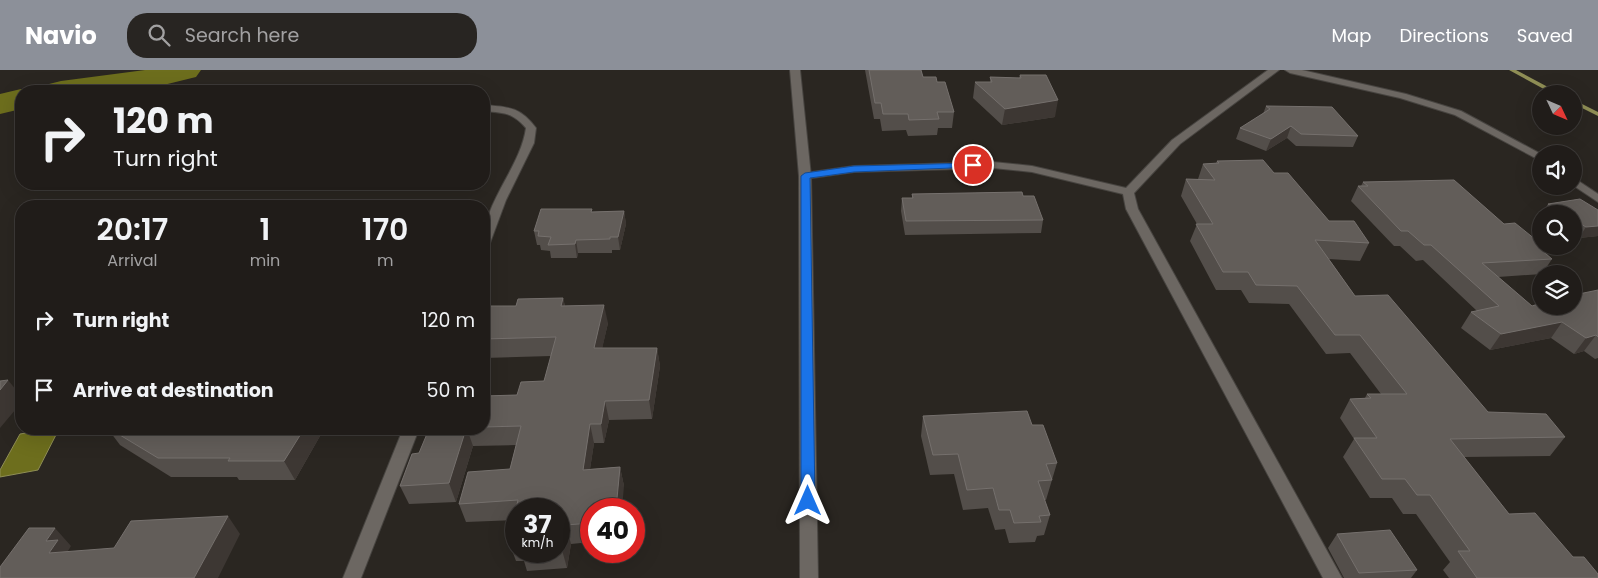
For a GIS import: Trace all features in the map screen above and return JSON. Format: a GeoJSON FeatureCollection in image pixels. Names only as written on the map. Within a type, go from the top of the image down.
{"type":"FeatureCollection","features":[{"type":"Feature","properties":{"kind":"street"},"geometry":{"type":"LineString","coordinates":[[795,70],[805,176],[808,578]]}},
{"type":"Feature","properties":{"kind":"street"},"geometry":{"type":"LineString","coordinates":[[1128,192],[1176,142],[1274,70]]}},
{"type":"Feature","properties":{"kind":"street"},"geometry":{"type":"LineString","coordinates":[[1290,70],[1404,96],[1458,113],[1532,153]]}},
{"type":"Feature","properties":{"kind":"street"},"geometry":{"type":"LineString","coordinates":[[490,109],[504,110],[520,115],[531,128],[530,143],[500,200],[490,226]]}},
{"type":"Feature","properties":{"kind":"street"},"geometry":{"type":"LineString","coordinates":[[805,176],[854,169],[993,165],[1032,169],[1128,192]]}},
{"type":"Feature","properties":{"kind":"street"},"geometry":{"type":"LineString","coordinates":[[1582,187],[1598,199]]}},
{"type":"Feature","properties":{"kind":"street"},"geometry":{"type":"LineString","coordinates":[[1128,192],[1132,208],[1333,578]]}},
{"type":"Feature","properties":{"kind":"street"},"geometry":{"type":"LineString","coordinates":[[352,578],[409,435]]}},
{"type":"Feature","properties":{"kind":"shaded area"},"geometry":{"type":"Polygon","coordinates":[[[19,435],[56,435],[38,470],[0,477],[0,470],[19,435]]]}},
{"type":"Feature","properties":{"kind":"building"},"geometry":{"type":"Polygon","coordinates":[[[869,70],[921,70],[923,77],[936,77],[937,82],[945,82],[954,112],[937,112],[939,119],[909,120],[908,114],[883,114],[881,103],[875,103],[869,70]]]}},
{"type":"Feature","properties":{"kind":"building"},"geometry":{"type":"Polygon","coordinates":[[[1020,75],[1046,75],[1058,100],[1005,109],[975,82],[992,82],[990,77],[1021,78],[1020,75]]]}},
{"type":"Feature","properties":{"kind":"building"},"geometry":{"type":"Polygon","coordinates":[[[1266,106],[1332,107],[1358,136],[1301,134],[1291,126],[1271,139],[1240,128],[1270,109],[1266,106]]]}},
{"type":"Feature","properties":{"kind":"building"},"geometry":{"type":"Polygon","coordinates":[[[1263,160],[1274,173],[1288,173],[1329,221],[1354,221],[1369,243],[1315,240],[1355,296],[1388,295],[1488,412],[1546,414],[1565,437],[1450,439],[1509,514],[1535,513],[1573,557],[1584,557],[1598,574],[1598,578],[1477,578],[1458,551],[1470,551],[1430,495],[1417,495],[1405,479],[1382,479],[1354,438],[1377,438],[1350,399],[1371,398],[1367,394],[1407,394],[1360,335],[1335,335],[1297,286],[1256,285],[1248,272],[1223,272],[1196,224],[1213,224],[1186,179],[1215,180],[1203,164],[1219,163],[1217,161],[1263,160]]]}},
{"type":"Feature","properties":{"kind":"building"},"geometry":{"type":"Polygon","coordinates":[[[1454,180],[1504,224],[1515,223],[1532,237],[1532,255],[1547,255],[1552,259],[1482,263],[1532,306],[1532,315],[1582,315],[1582,293],[1598,290],[1598,337],[1596,335],[1586,338],[1562,322],[1501,334],[1471,312],[1499,306],[1431,245],[1424,245],[1408,231],[1401,231],[1358,186],[1368,186],[1363,182],[1454,180]]]}},
{"type":"Feature","properties":{"kind":"building"},"geometry":{"type":"Polygon","coordinates":[[[1022,192],[1023,196],[1034,196],[1043,220],[906,221],[902,198],[913,198],[912,194],[1022,192]]]}},
{"type":"Feature","properties":{"kind":"building"},"geometry":{"type":"Polygon","coordinates":[[[1580,199],[1598,210],[1598,226],[1586,227],[1582,225],[1582,205],[1548,204],[1580,199]]]}},
{"type":"Feature","properties":{"kind":"building"},"geometry":{"type":"Polygon","coordinates":[[[541,209],[592,209],[591,212],[624,211],[618,237],[576,240],[575,244],[548,245],[551,237],[538,236],[539,231],[534,231],[541,209]]]}},
{"type":"Feature","properties":{"kind":"building"},"geometry":{"type":"Polygon","coordinates":[[[563,298],[561,306],[604,305],[594,348],[657,348],[649,400],[605,401],[601,424],[590,424],[583,470],[620,467],[617,498],[580,498],[580,524],[570,525],[570,498],[505,498],[505,501],[459,504],[468,472],[510,469],[521,426],[490,427],[490,396],[517,395],[521,382],[544,381],[556,337],[490,339],[490,306],[516,306],[518,299],[563,298]]]}},
{"type":"Feature","properties":{"kind":"building"},"geometry":{"type":"Polygon","coordinates":[[[8,380],[0,390],[0,381],[8,380]]]}},
{"type":"Feature","properties":{"kind":"building"},"geometry":{"type":"Polygon","coordinates":[[[1027,411],[1032,425],[1043,425],[1057,463],[1046,464],[1052,480],[1038,481],[1050,515],[1039,516],[1041,522],[1014,523],[1010,510],[999,510],[993,488],[967,490],[958,454],[933,455],[923,416],[1027,411]]]}},
{"type":"Feature","properties":{"kind":"building"},"geometry":{"type":"Polygon","coordinates":[[[120,435],[300,435],[284,461],[228,461],[230,458],[158,458],[120,435]]]}},
{"type":"Feature","properties":{"kind":"building"},"geometry":{"type":"Polygon","coordinates":[[[426,435],[464,435],[449,483],[400,486],[412,454],[419,453],[426,435]]]}},
{"type":"Feature","properties":{"kind":"building"},"geometry":{"type":"Polygon","coordinates":[[[228,516],[194,578],[0,578],[0,567],[29,528],[55,528],[46,541],[58,540],[49,553],[114,548],[131,521],[228,516]]]}},
{"type":"Feature","properties":{"kind":"building"},"geometry":{"type":"Polygon","coordinates":[[[1390,530],[1417,570],[1359,573],[1337,534],[1390,530]]]}},
{"type":"Feature","properties":{"kind":"waterway"},"geometry":{"type":"LineString","coordinates":[[114,85],[132,83],[185,70]]}},
{"type":"Feature","properties":{"kind":"waterway"},"geometry":{"type":"LineString","coordinates":[[1512,70],[1541,85]]}},
{"type":"Feature","properties":{"kind":"waterway"},"geometry":{"type":"LineString","coordinates":[[0,104],[15,100]]}},
{"type":"Feature","properties":{"kind":"waterway"},"geometry":{"type":"LineString","coordinates":[[1582,106],[1598,114]]}},
{"type":"Feature","properties":{"kind":"route"},"geometry":{"type":"LineString","coordinates":[[808,501],[805,176],[854,169],[973,165]]}}]}
